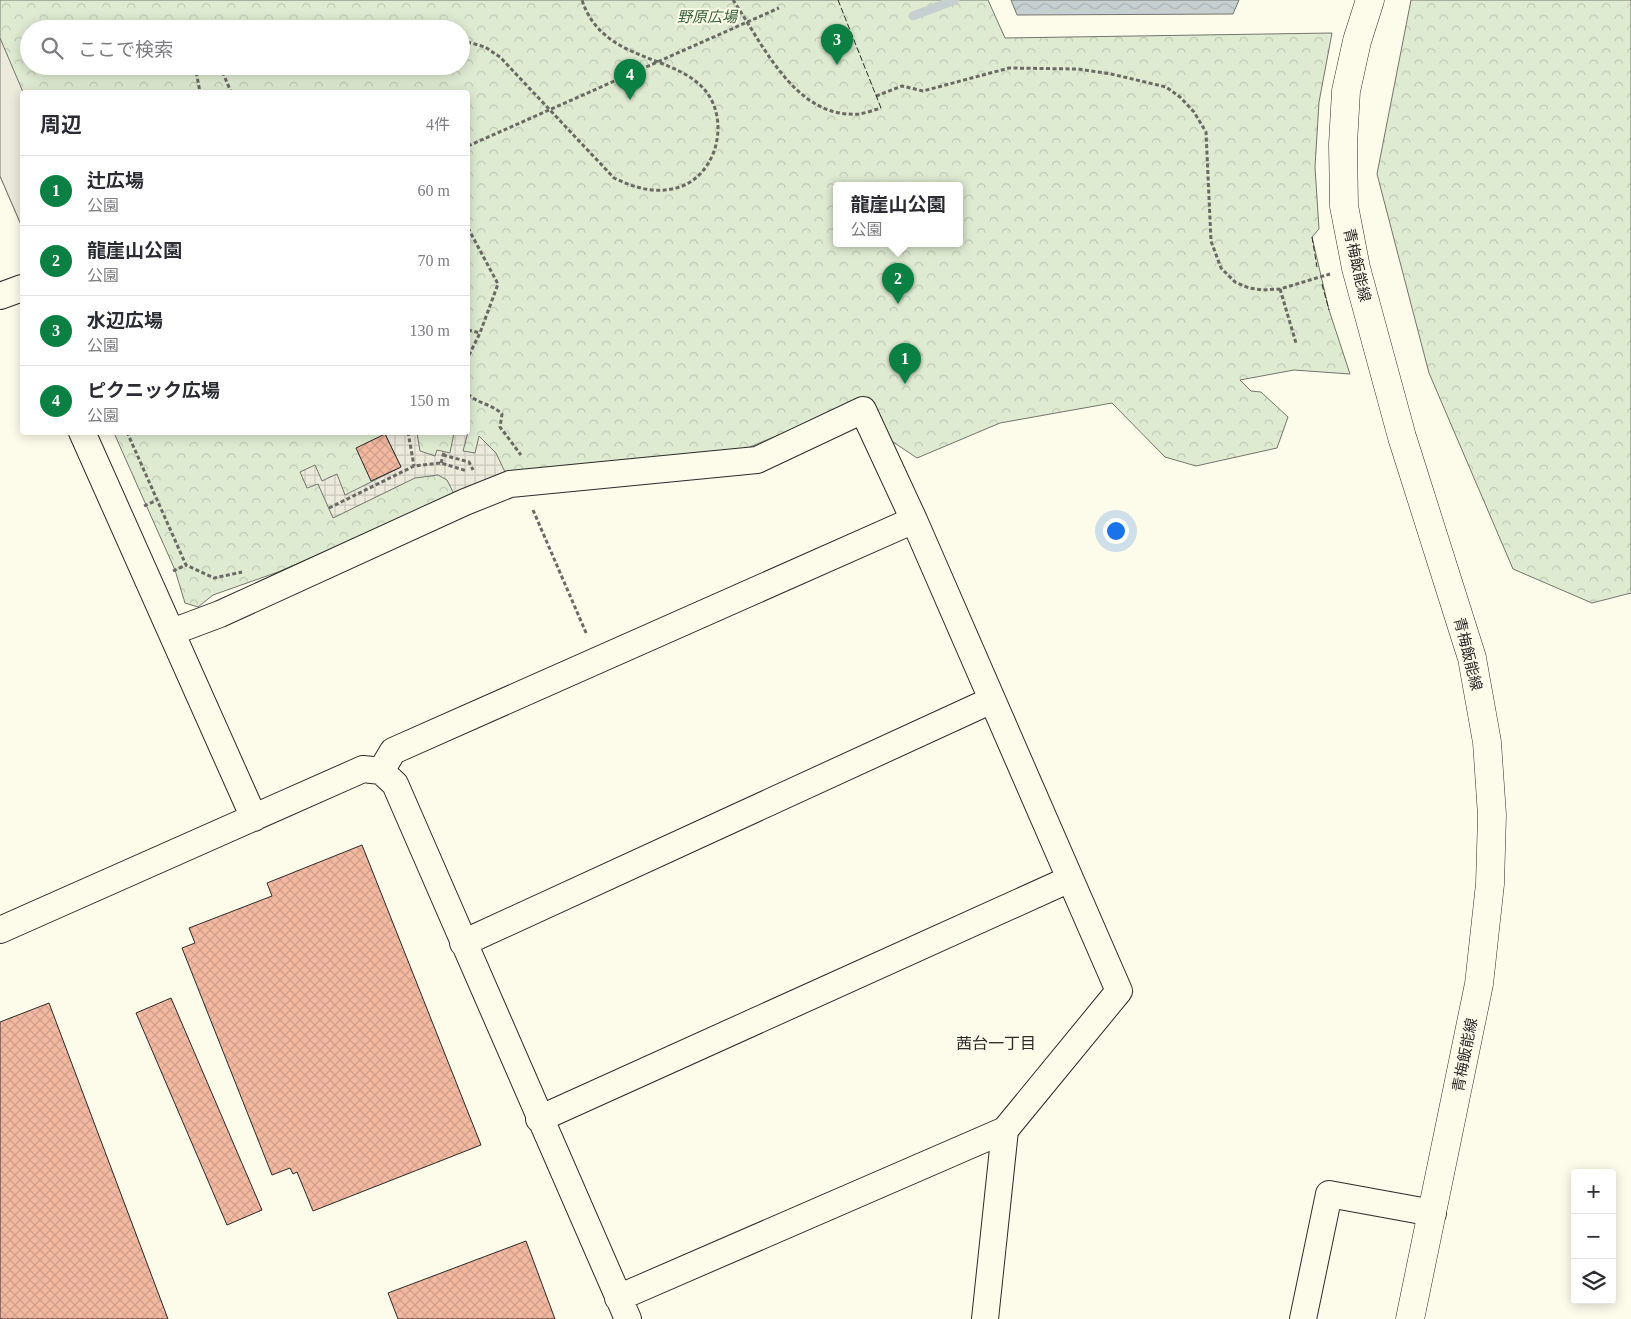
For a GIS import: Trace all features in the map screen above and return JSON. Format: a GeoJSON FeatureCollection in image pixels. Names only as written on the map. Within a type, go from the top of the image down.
{"type":"FeatureCollection","features":[{"type":"Feature","properties":{"kind":"main road","name":"青梅飯能線"},"geometry":{"type":"LineString","coordinates":[[1370,0],[1357,41],[1346,91],[1343,144],[1344,206],[1356,268],[1402,437],[1472,658],[1488,742],[1492,815],[1490,884],[1479,984],[1410,1319]]}},
{"type":"Feature","properties":{"kind":"street"},"geometry":{"type":"LineString","coordinates":[[0,296],[20,289]]}},
{"type":"Feature","properties":{"kind":"street"},"geometry":{"type":"LineString","coordinates":[[0,930],[362,769],[382,771],[395,784],[539,1119],[623,1308],[1005,1130],[1119,991],[914,520],[862,410],[757,460],[521,482],[465,502],[220,614],[172,632]]}},
{"type":"Feature","properties":{"kind":"street"},"geometry":{"type":"LineString","coordinates":[[83,435],[254,818]]}},
{"type":"Feature","properties":{"kind":"street"},"geometry":{"type":"LineString","coordinates":[[382,771],[393,751],[914,520]]}},
{"type":"Feature","properties":{"kind":"street"},"geometry":{"type":"LineString","coordinates":[[463,943],[992,700]]}},
{"type":"Feature","properties":{"kind":"street"},"geometry":{"type":"LineString","coordinates":[[539,1119],[1070,879]]}},
{"type":"Feature","properties":{"kind":"street"},"geometry":{"type":"LineString","coordinates":[[985,1319],[1005,1130]]}},
{"type":"Feature","properties":{"kind":"street"},"geometry":{"type":"LineString","coordinates":[[1303,1319],[1329,1194],[1433,1213]]}},
{"type":"Feature","properties":{"kind":"path"},"geometry":{"type":"LineString","coordinates":[[470,43],[485,47],[500,57],[614,178],[635,188],[651,190],[674,189],[688,183],[700,175],[715,150],[719,134],[718,119],[712,101],[703,88],[686,75],[608,39],[596,29],[586,14],[582,0]]}},
{"type":"Feature","properties":{"kind":"path"},"geometry":{"type":"LineString","coordinates":[[733,0],[790,86],[811,102],[827,110],[859,114],[881,108]]}},
{"type":"Feature","properties":{"kind":"path"},"geometry":{"type":"LineString","coordinates":[[470,145],[779,8]]}},
{"type":"Feature","properties":{"kind":"path"},"geometry":{"type":"LineString","coordinates":[[876,96],[902,86],[923,91],[1009,68],[1078,69],[1111,74],[1166,87],[1180,97],[1194,112],[1206,132],[1211,241],[1221,268],[1235,282],[1249,288],[1280,289],[1320,276],[1356,268]]}},
{"type":"Feature","properties":{"kind":"path"},"geometry":{"type":"LineString","coordinates":[[197,75],[200,90]]}},
{"type":"Feature","properties":{"kind":"path"},"geometry":{"type":"LineString","coordinates":[[224,75],[230,90]]}},
{"type":"Feature","properties":{"kind":"path"},"geometry":{"type":"LineString","coordinates":[[470,232],[498,284],[480,333],[470,353]]}},
{"type":"Feature","properties":{"kind":"path"},"geometry":{"type":"LineString","coordinates":[[1280,289],[1296,343]]}},
{"type":"Feature","properties":{"kind":"path"},"geometry":{"type":"LineString","coordinates":[[470,330],[480,333]]}},
{"type":"Feature","properties":{"kind":"path"},"geometry":{"type":"LineString","coordinates":[[470,396],[476,402],[496,408],[502,414],[500,427],[521,455]]}},
{"type":"Feature","properties":{"kind":"path"},"geometry":{"type":"LineString","coordinates":[[128,435],[186,565],[214,578],[220,575]]}},
{"type":"Feature","properties":{"kind":"path"},"geometry":{"type":"LineString","coordinates":[[409,435],[414,466]]}},
{"type":"Feature","properties":{"kind":"path"},"geometry":{"type":"LineString","coordinates":[[441,463],[443,453],[469,462],[475,473]]}},
{"type":"Feature","properties":{"kind":"path"},"geometry":{"type":"LineString","coordinates":[[329,508],[414,466],[441,463],[458,468]]}},
{"type":"Feature","properties":{"kind":"path"},"geometry":{"type":"LineString","coordinates":[[521,482],[598,660]]}},
{"type":"Feature","properties":{"kind":"path"},"geometry":{"type":"LineString","coordinates":[[175,570],[186,565]]}},
{"type":"Feature","properties":{"kind":"green space","name":"野原広場"},"geometry":{"type":"Polygon","coordinates":[[[0,0],[988,0],[1005,38],[1332,33],[1319,102],[1315,167],[1319,229],[1312,237],[1329,310],[1350,374],[1294,370],[1240,380],[1251,391],[1261,392],[1288,417],[1277,448],[1196,466],[1165,457],[1112,403],[1000,423],[917,458],[890,440],[869,397],[745,449],[505,472],[455,496],[278,572],[213,595],[198,607],[185,603],[175,570],[115,435],[470,435],[470,90],[20,90],[20,222],[0,176],[0,0]]]}},
{"type":"Feature","properties":{"kind":"green space"},"geometry":{"type":"Polygon","coordinates":[[[1411,0],[1631,0],[1631,593],[1592,603],[1513,569],[1429,373],[1377,174],[1411,0]]]}},
{"type":"Feature","properties":{"kind":"shaded area"},"geometry":{"type":"Polygon","coordinates":[[[0,38],[22,90],[20,90],[20,222],[0,176],[0,38]]]}},
{"type":"Feature","properties":{"kind":"shaded area"},"geometry":{"type":"Polygon","coordinates":[[[385,435],[417,435],[420,451],[435,456],[437,450],[450,453],[454,435],[467,435],[463,451],[475,453],[479,436],[496,453],[505,472],[455,496],[447,480],[438,475],[415,478],[333,518],[318,484],[307,488],[300,472],[315,465],[322,481],[337,474],[345,495],[401,467],[385,435]]]}},
{"type":"Feature","properties":{"kind":"water"},"geometry":{"type":"Polygon","coordinates":[[[1011,0],[1239,0],[1233,14],[1017,15],[1011,0]]]}},
{"type":"Feature","properties":{"kind":"building"},"geometry":{"type":"Polygon","coordinates":[[[385,435],[401,467],[371,481],[356,448],[385,435]]]}},
{"type":"Feature","properties":{"kind":"building"},"geometry":{"type":"Polygon","coordinates":[[[362,845],[481,1145],[313,1211],[297,1172],[293,1174],[290,1168],[272,1175],[182,948],[195,943],[189,928],[272,896],[267,883],[362,845]]]}},
{"type":"Feature","properties":{"kind":"building"},"geometry":{"type":"Polygon","coordinates":[[[171,998],[262,1210],[227,1225],[136,1013],[171,998]]]}},
{"type":"Feature","properties":{"kind":"building"},"geometry":{"type":"Polygon","coordinates":[[[49,1003],[168,1319],[0,1319],[0,1022],[49,1003]]]}},
{"type":"Feature","properties":{"kind":"building"},"geometry":{"type":"Polygon","coordinates":[[[526,1241],[555,1319],[398,1319],[388,1293],[526,1241]]]}},
{"type":"Feature","properties":{"kind":"waterway"},"geometry":{"type":"LineString","coordinates":[[913,16],[955,0]]}},
{"type":"Feature","properties":{"kind":"fence"},"geometry":{"type":"LineString","coordinates":[[838,0],[881,108]]}},
{"type":"Feature","properties":{"kind":"fence"},"geometry":{"type":"LineString","coordinates":[[1312,237],[1317,267]]}},
{"type":"Feature","properties":{"kind":"fence"},"geometry":{"type":"LineString","coordinates":[[1322,284],[1329,310]]}},
{"type":"Feature","properties":{"kind":"place","name":"水辺広場"},"geometry":{"type":"Point","coordinates":[837,65]}},
{"type":"Feature","properties":{"kind":"place","name":"ピクニック広場"},"geometry":{"type":"Point","coordinates":[630,100]}},
{"type":"Feature","properties":{"kind":"place","name":"龍崖山公園"},"geometry":{"type":"Point","coordinates":[898,304]}},
{"type":"Feature","properties":{"kind":"place","name":"辻広場"},"geometry":{"type":"Point","coordinates":[905,384]}},
{"type":"Feature","properties":{"kind":"district","name":"茜台一丁目"},"geometry":{"type":"Point","coordinates":[996,1043]}}]}
